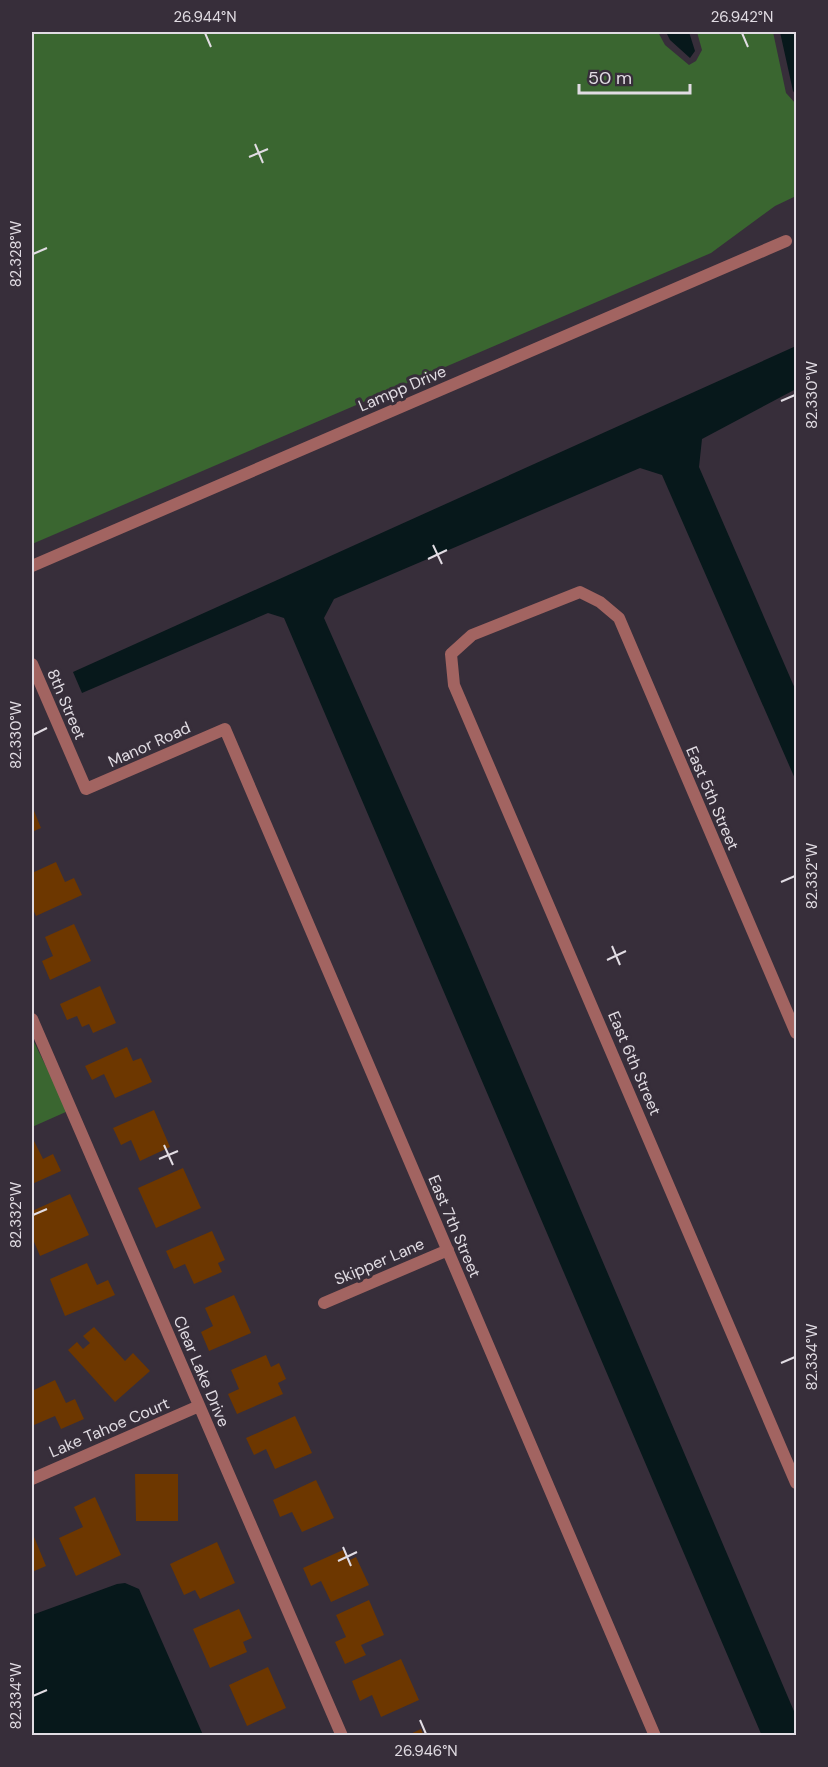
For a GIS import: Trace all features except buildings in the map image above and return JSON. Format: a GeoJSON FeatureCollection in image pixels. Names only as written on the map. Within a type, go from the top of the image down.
{"type":"FeatureCollection","features":[{"type":"Feature","properties":{"kind":"street","name":"Lampp Drive"},"geometry":{"type":"LineString","coordinates":[[32,566],[786,241]]}},
{"type":"Feature","properties":{"kind":"street","name":"East 5th Street"},"geometry":{"type":"LineString","coordinates":[[451,654],[472,635],[580,592],[600,602],[619,618],[796,1033]]}},
{"type":"Feature","properties":{"kind":"street","name":"East 6th Street"},"geometry":{"type":"LineString","coordinates":[[451,654],[454,685],[796,1483]]}},
{"type":"Feature","properties":{"kind":"street","name":"8th Street"},"geometry":{"type":"LineString","coordinates":[[32,664],[86,789]]}},
{"type":"Feature","properties":{"kind":"street","name":"Manor Road"},"geometry":{"type":"LineString","coordinates":[[86,789],[225,729]]}},
{"type":"Feature","properties":{"kind":"street","name":"East 7th Street"},"geometry":{"type":"LineString","coordinates":[[225,729],[655,1736]]}},
{"type":"Feature","properties":{"kind":"street","name":"Clear Lake Drive"},"geometry":{"type":"LineString","coordinates":[[32,1019],[342,1736]]}},
{"type":"Feature","properties":{"kind":"street","name":"Skipper Lane"},"geometry":{"type":"LineString","coordinates":[[324,1303],[448,1250]]}},
{"type":"Feature","properties":{"kind":"street","name":"Lake Tahoe Court"},"geometry":{"type":"LineString","coordinates":[[32,1479],[199,1406]]}},
{"type":"Feature","properties":{"kind":"green space"},"geometry":{"type":"Polygon","coordinates":[[[32,32],[658,32],[665,45],[689,65],[696,61],[702,50],[697,32],[773,32],[786,93],[796,104],[796,196],[775,206],[711,253],[32,544],[32,32]]]}},
{"type":"Feature","properties":{"kind":"green space"},"geometry":{"type":"Polygon","coordinates":[[[32,1038],[68,1111],[32,1127],[32,1038]]]}},
{"type":"Feature","properties":{"kind":"shaded area"},"geometry":{"type":"Polygon","coordinates":[[[666,32],[689,32],[695,51],[690,58],[670,40],[666,32]]]}},
{"type":"Feature","properties":{"kind":"shaded area"},"geometry":{"type":"Polygon","coordinates":[[[780,32],[796,32],[796,95],[793,91],[780,32]]]}},
{"type":"Feature","properties":{"kind":"shaded area"},"geometry":{"type":"Polygon","coordinates":[[[796,346],[796,389],[702,439],[699,467],[796,691],[796,781],[662,475],[640,468],[334,599],[324,618],[466,940],[796,1716],[796,1735],[762,1736],[284,618],[268,613],[82,693],[73,672],[796,346]]]}},
{"type":"Feature","properties":{"kind":"shaded area"},"geometry":{"type":"Polygon","coordinates":[[[125,1583],[139,1589],[203,1735],[32,1735],[32,1615],[125,1583]]]}}]}
